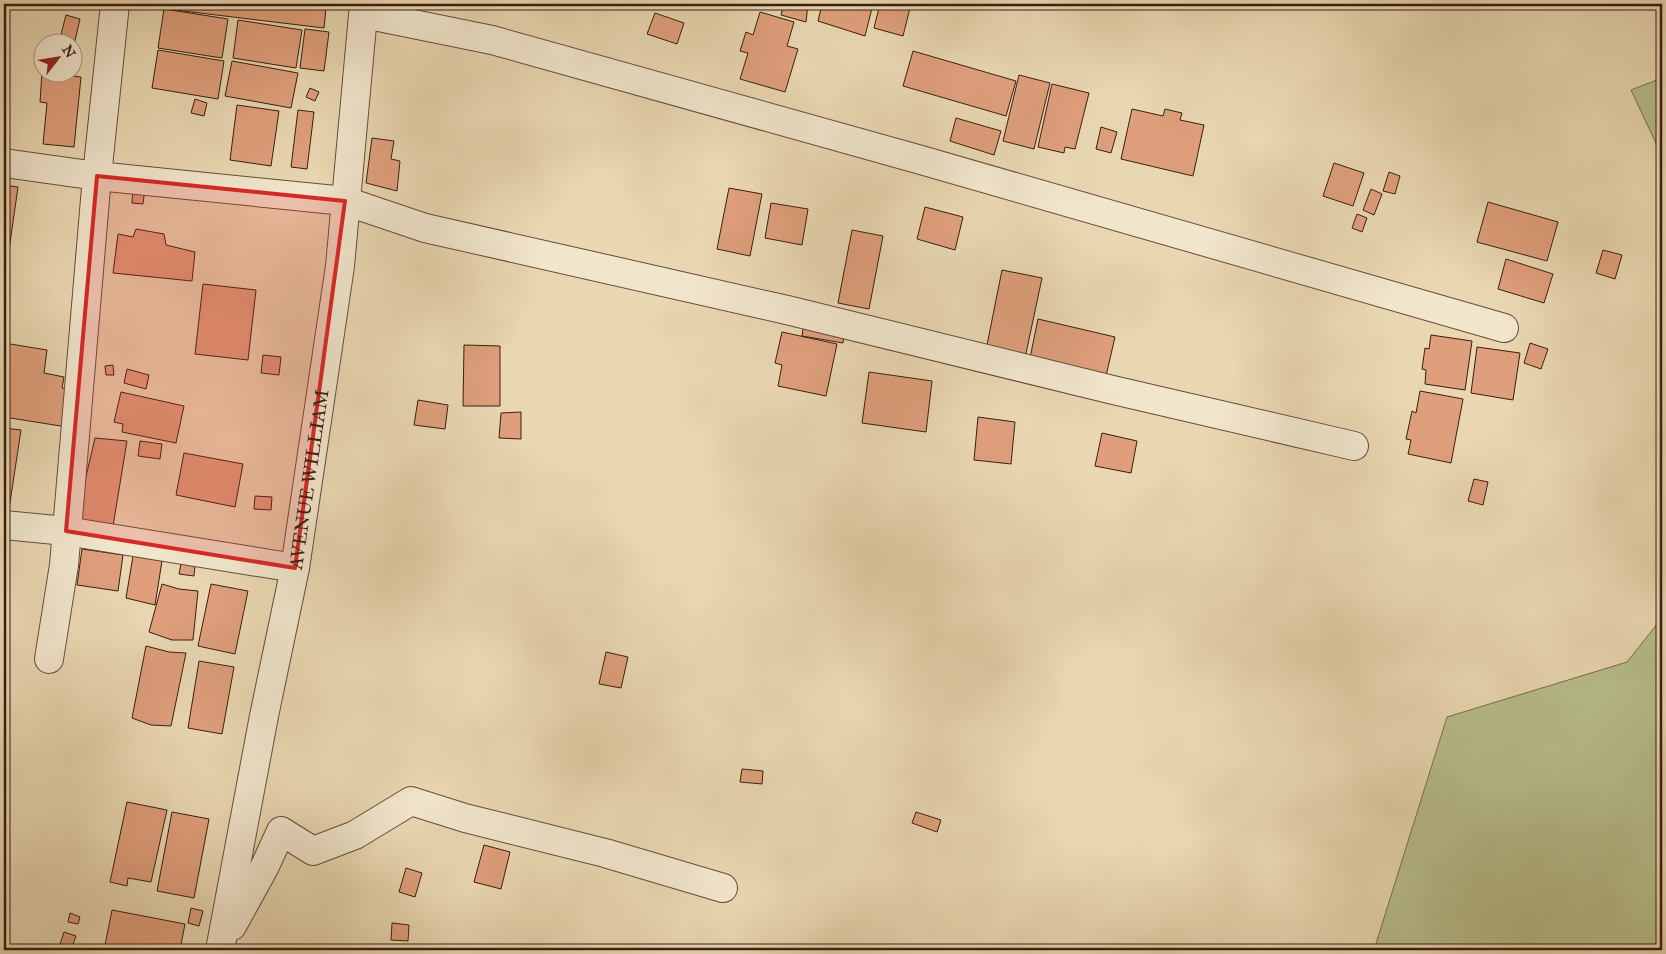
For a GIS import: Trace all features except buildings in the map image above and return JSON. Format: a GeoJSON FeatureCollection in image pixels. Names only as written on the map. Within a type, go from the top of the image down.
{"type":"FeatureCollection","features":[{"type":"Feature","properties":{"kind":"street"},"geometry":{"type":"LineString","coordinates":[[49,659],[64,565],[97,176],[115,4]]}},
{"type":"Feature","properties":{"kind":"street"},"geometry":{"type":"LineString","coordinates":[[364,9],[492,40],[921,160],[1504,328]]}},
{"type":"Feature","properties":{"kind":"street","name":"AVENUE WILLIAM"},"geometry":{"type":"LineString","coordinates":[[220,948],[264,716],[296,568],[340,266],[364,9]]}},
{"type":"Feature","properties":{"kind":"street"},"geometry":{"type":"LineString","coordinates":[[4,163],[97,176],[345,201],[425,228],[788,310],[1113,390],[1354,446]]}},
{"type":"Feature","properties":{"kind":"street"},"geometry":{"type":"LineString","coordinates":[[4,525],[66,531],[296,568]]}},
{"type":"Feature","properties":{"kind":"street"},"geometry":{"type":"LineString","coordinates":[[220,948],[265,866],[281,831],[313,851],[355,835],[412,801],[466,818],[605,853],[723,888]]}},
{"type":"Feature","properties":{"kind":"highlighted area"},"geometry":{"type":"Polygon","coordinates":[[[97,176],[345,201],[295,568],[66,531],[97,176]]]}},
{"type":"Feature","properties":{"kind":"green space"},"geometry":{"type":"Polygon","coordinates":[[[1662,78],[1662,156],[1631,90],[1662,78]]]}},
{"type":"Feature","properties":{"kind":"green space"},"geometry":{"type":"Polygon","coordinates":[[[1662,618],[1662,950],[1374,950],[1447,717],[1627,662],[1662,618]]]}}]}
